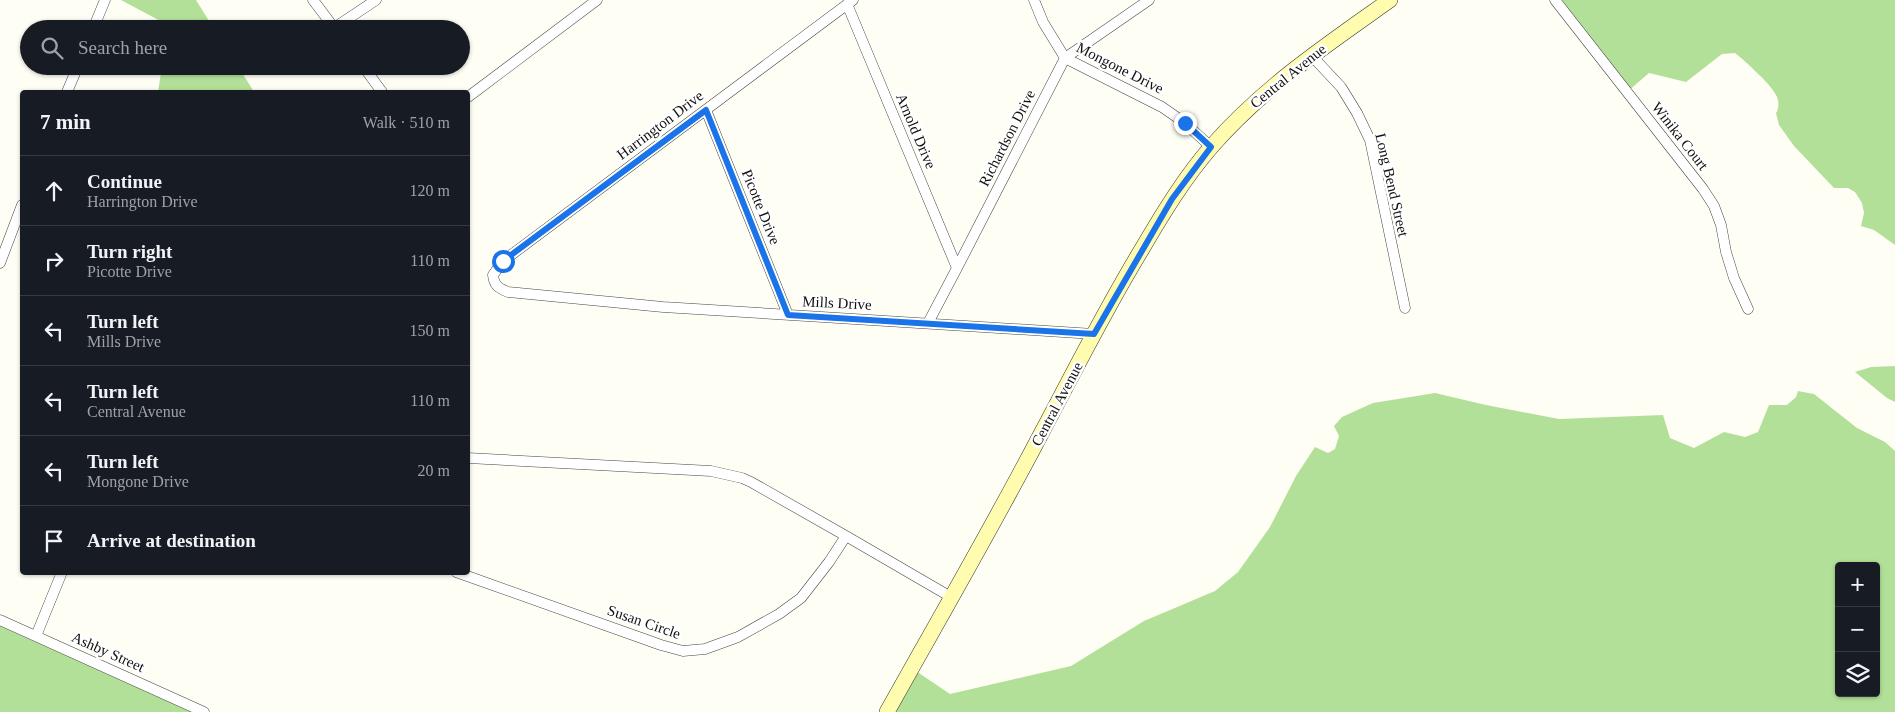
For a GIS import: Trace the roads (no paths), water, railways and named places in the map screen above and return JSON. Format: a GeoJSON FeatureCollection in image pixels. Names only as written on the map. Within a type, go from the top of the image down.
{"type":"FeatureCollection","features":[{"type":"Feature","properties":{"kind":"main road","name":"Central Avenue"},"geometry":{"type":"LineString","coordinates":[[887,712],[1033,450],[1094,334],[1172,199],[1211,147],[1267,90],[1311,55],[1390,0]]}},
{"type":"Feature","properties":{"kind":"street"},"geometry":{"type":"LineString","coordinates":[[97,20],[105,0]]}},
{"type":"Feature","properties":{"kind":"street"},"geometry":{"type":"LineString","coordinates":[[313,0],[329,20]]}},
{"type":"Feature","properties":{"kind":"street"},"geometry":{"type":"LineString","coordinates":[[347,20],[376,0]]}},
{"type":"Feature","properties":{"kind":"street"},"geometry":{"type":"LineString","coordinates":[[470,95],[597,0]]}},
{"type":"Feature","properties":{"kind":"street","name":"Mongone Drive"},"geometry":{"type":"LineString","coordinates":[[1034,0],[1043,22],[1064,58],[1162,107],[1185,123],[1211,147]]}},
{"type":"Feature","properties":{"kind":"street","name":"Richardson Drive"},"geometry":{"type":"LineString","coordinates":[[928,323],[1064,58],[1149,0]]}},
{"type":"Feature","properties":{"kind":"street","name":"Winika Court"},"geometry":{"type":"LineString","coordinates":[[1555,0],[1714,206],[1721,225],[1726,252],[1734,278],[1748,309]]}},
{"type":"Feature","properties":{"kind":"street","name":"Harrington Drive"},"geometry":{"type":"LineString","coordinates":[[494,280],[493,275],[503,261],[850,2]]}},
{"type":"Feature","properties":{"kind":"street","name":"Arnold Drive"},"geometry":{"type":"LineString","coordinates":[[850,2],[957,268]]}},
{"type":"Feature","properties":{"kind":"street","name":"Long Bend Street"},"geometry":{"type":"LineString","coordinates":[[1311,55],[1341,87],[1357,113],[1370,140],[1405,308]]}},
{"type":"Feature","properties":{"kind":"street"},"geometry":{"type":"LineString","coordinates":[[68,90],[74,75]]}},
{"type":"Feature","properties":{"kind":"street"},"geometry":{"type":"LineString","coordinates":[[370,75],[381,90]]}},
{"type":"Feature","properties":{"kind":"street","name":"Picotte Drive"},"geometry":{"type":"LineString","coordinates":[[706,110],[788,315]]}},
{"type":"Feature","properties":{"kind":"street"},"geometry":{"type":"LineString","coordinates":[[0,263],[20,210]]}},
{"type":"Feature","properties":{"kind":"street","name":"Mills Drive"},"geometry":{"type":"LineString","coordinates":[[494,280],[500,289],[508,292],[663,307],[1094,334]]}},
{"type":"Feature","properties":{"kind":"street"},"geometry":{"type":"LineString","coordinates":[[470,458],[711,471],[742,478],[951,597]]}},
{"type":"Feature","properties":{"kind":"street","name":"Susan Circle"},"geometry":{"type":"LineString","coordinates":[[464,575],[661,646],[684,652],[698,650],[738,637],[779,614],[800,598],[846,536]]}},
{"type":"Feature","properties":{"kind":"street"},"geometry":{"type":"LineString","coordinates":[[36,636],[61,575]]}},
{"type":"Feature","properties":{"kind":"street","name":"Ashby Street"},"geometry":{"type":"LineString","coordinates":[[0,620],[204,712]]}}]}
